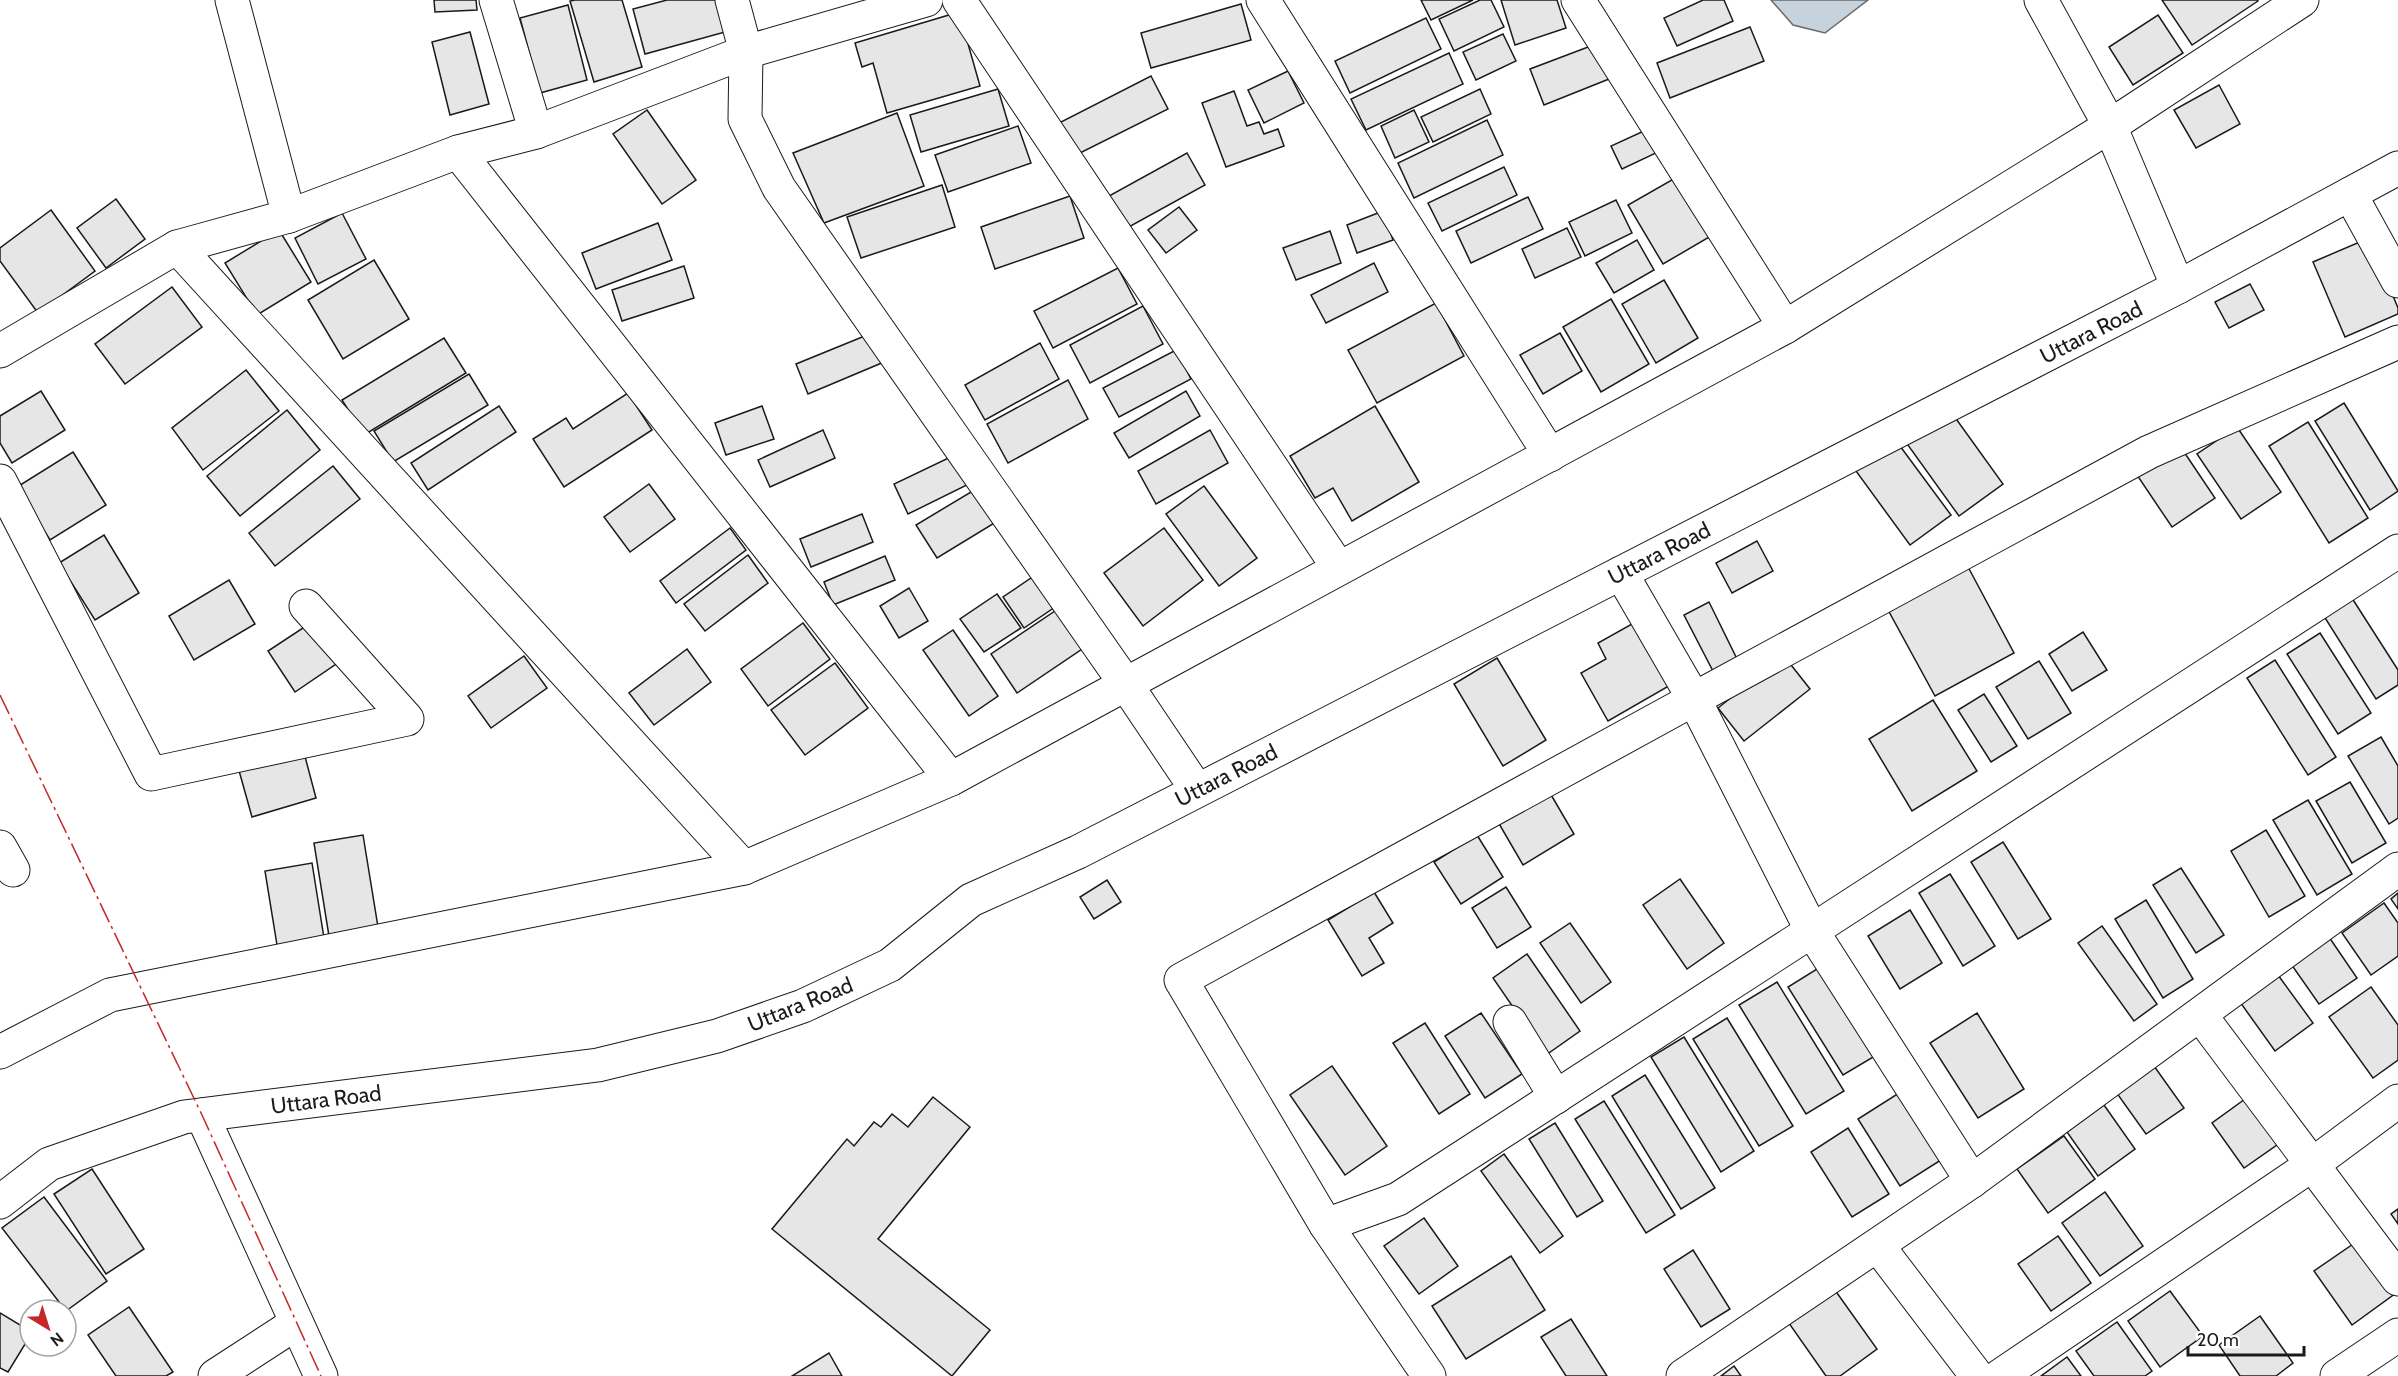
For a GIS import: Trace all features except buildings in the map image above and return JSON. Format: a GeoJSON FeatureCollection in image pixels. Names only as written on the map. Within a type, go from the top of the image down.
{"type":"FeatureCollection","features":[{"type":"Feature","properties":{"kind":"street"},"geometry":{"type":"LineString","coordinates":[[232,0],[289,216]]}},
{"type":"Feature","properties":{"kind":"street"},"geometry":{"type":"LineString","coordinates":[[496,0],[536,132]]}},
{"type":"Feature","properties":{"kind":"street"},"geometry":{"type":"LineString","coordinates":[[732,0],[746,52],[745,119],[779,189],[1197,790]]}},
{"type":"Feature","properties":{"kind":"street"},"geometry":{"type":"LineString","coordinates":[[1,346],[177,247],[289,216],[458,153],[536,132],[746,52],[926,0]]}},
{"type":"Feature","properties":{"kind":"street"},"geometry":{"type":"LineString","coordinates":[[959,0],[1338,567]]}},
{"type":"Feature","properties":{"kind":"street"},"geometry":{"type":"LineString","coordinates":[[1263,0],[1550,455]]}},
{"type":"Feature","properties":{"kind":"street"},"geometry":{"type":"LineString","coordinates":[[1578,0],[1785,327]]}},
{"type":"Feature","properties":{"kind":"street"},"geometry":{"type":"LineString","coordinates":[[2042,0],[2110,126],[2178,287]]}},
{"type":"Feature","properties":{"kind":"street"},"geometry":{"type":"LineString","coordinates":[[0,1052],[110,995],[744,868],[951,779],[1338,567],[1785,327],[2110,126],[2302,0]]}},
{"type":"Feature","properties":{"kind":"street"},"geometry":{"type":"LineString","coordinates":[[458,153],[951,779]]}},
{"type":"Feature","properties":{"kind":"street","name":"Uttara Road"},"geometry":{"type":"LineString","coordinates":[[0,1202],[49,1164],[184,1117],[598,1065],[717,1036],[803,1006],[891,965],[971,900],[1078,852],[2178,287],[2398,168]]}},
{"type":"Feature","properties":{"kind":"street"},"geometry":{"type":"LineString","coordinates":[[2350,194],[2398,281]]}},
{"type":"Feature","properties":{"kind":"street"},"geometry":{"type":"LineString","coordinates":[[177,247],[744,868]]}},
{"type":"Feature","properties":{"kind":"street"},"geometry":{"type":"LineString","coordinates":[[1429,1376],[1326,1225],[1181,981],[2149,452],[2398,342]]}},
{"type":"Feature","properties":{"kind":"street"},"geometry":{"type":"LineString","coordinates":[[0,481],[151,774],[407,720],[306,606]]}},
{"type":"Feature","properties":{"kind":"street"},"geometry":{"type":"LineString","coordinates":[[1326,1225],[1398,1199],[2398,551]]}},
{"type":"Feature","properties":{"kind":"street"},"geometry":{"type":"LineString","coordinates":[[1621,573],[1694,699],[1812,930],[1972,1181]]}},
{"type":"Feature","properties":{"kind":"street"},"geometry":{"type":"LineString","coordinates":[[1683,1376],[1972,1181],[2398,869]]}},
{"type":"Feature","properties":{"kind":"street"},"geometry":{"type":"LineString","coordinates":[[2200,1016],[2398,1279]]}},
{"type":"Feature","properties":{"kind":"street"},"geometry":{"type":"LineString","coordinates":[[1510,1022],[1556,1097]]}},
{"type":"Feature","properties":{"kind":"street"},"geometry":{"type":"LineString","coordinates":[[2000,1376],[2313,1164],[2398,1101]]}},
{"type":"Feature","properties":{"kind":"street"},"geometry":{"type":"LineString","coordinates":[[202,1115],[295,1324],[321,1376]]}},
{"type":"Feature","properties":{"kind":"street"},"geometry":{"type":"LineString","coordinates":[[1878,1246],[1977,1376]]}},
{"type":"Feature","properties":{"kind":"street"},"geometry":{"type":"LineString","coordinates":[[215,1376],[295,1324]]}},
{"type":"Feature","properties":{"kind":"street"},"geometry":{"type":"LineString","coordinates":[[2337,1376],[2398,1335]]}},
{"type":"Feature","properties":{"kind":"shaded area"},"geometry":{"type":"Polygon","coordinates":[[[1771,0],[1868,0],[1825,33],[1793,25],[1771,0]]]}},
{"type":"Feature","properties":{"kind":"power"},"geometry":{"type":"LineString","coordinates":[[0,695],[202,1115],[321,1376]]}}]}
